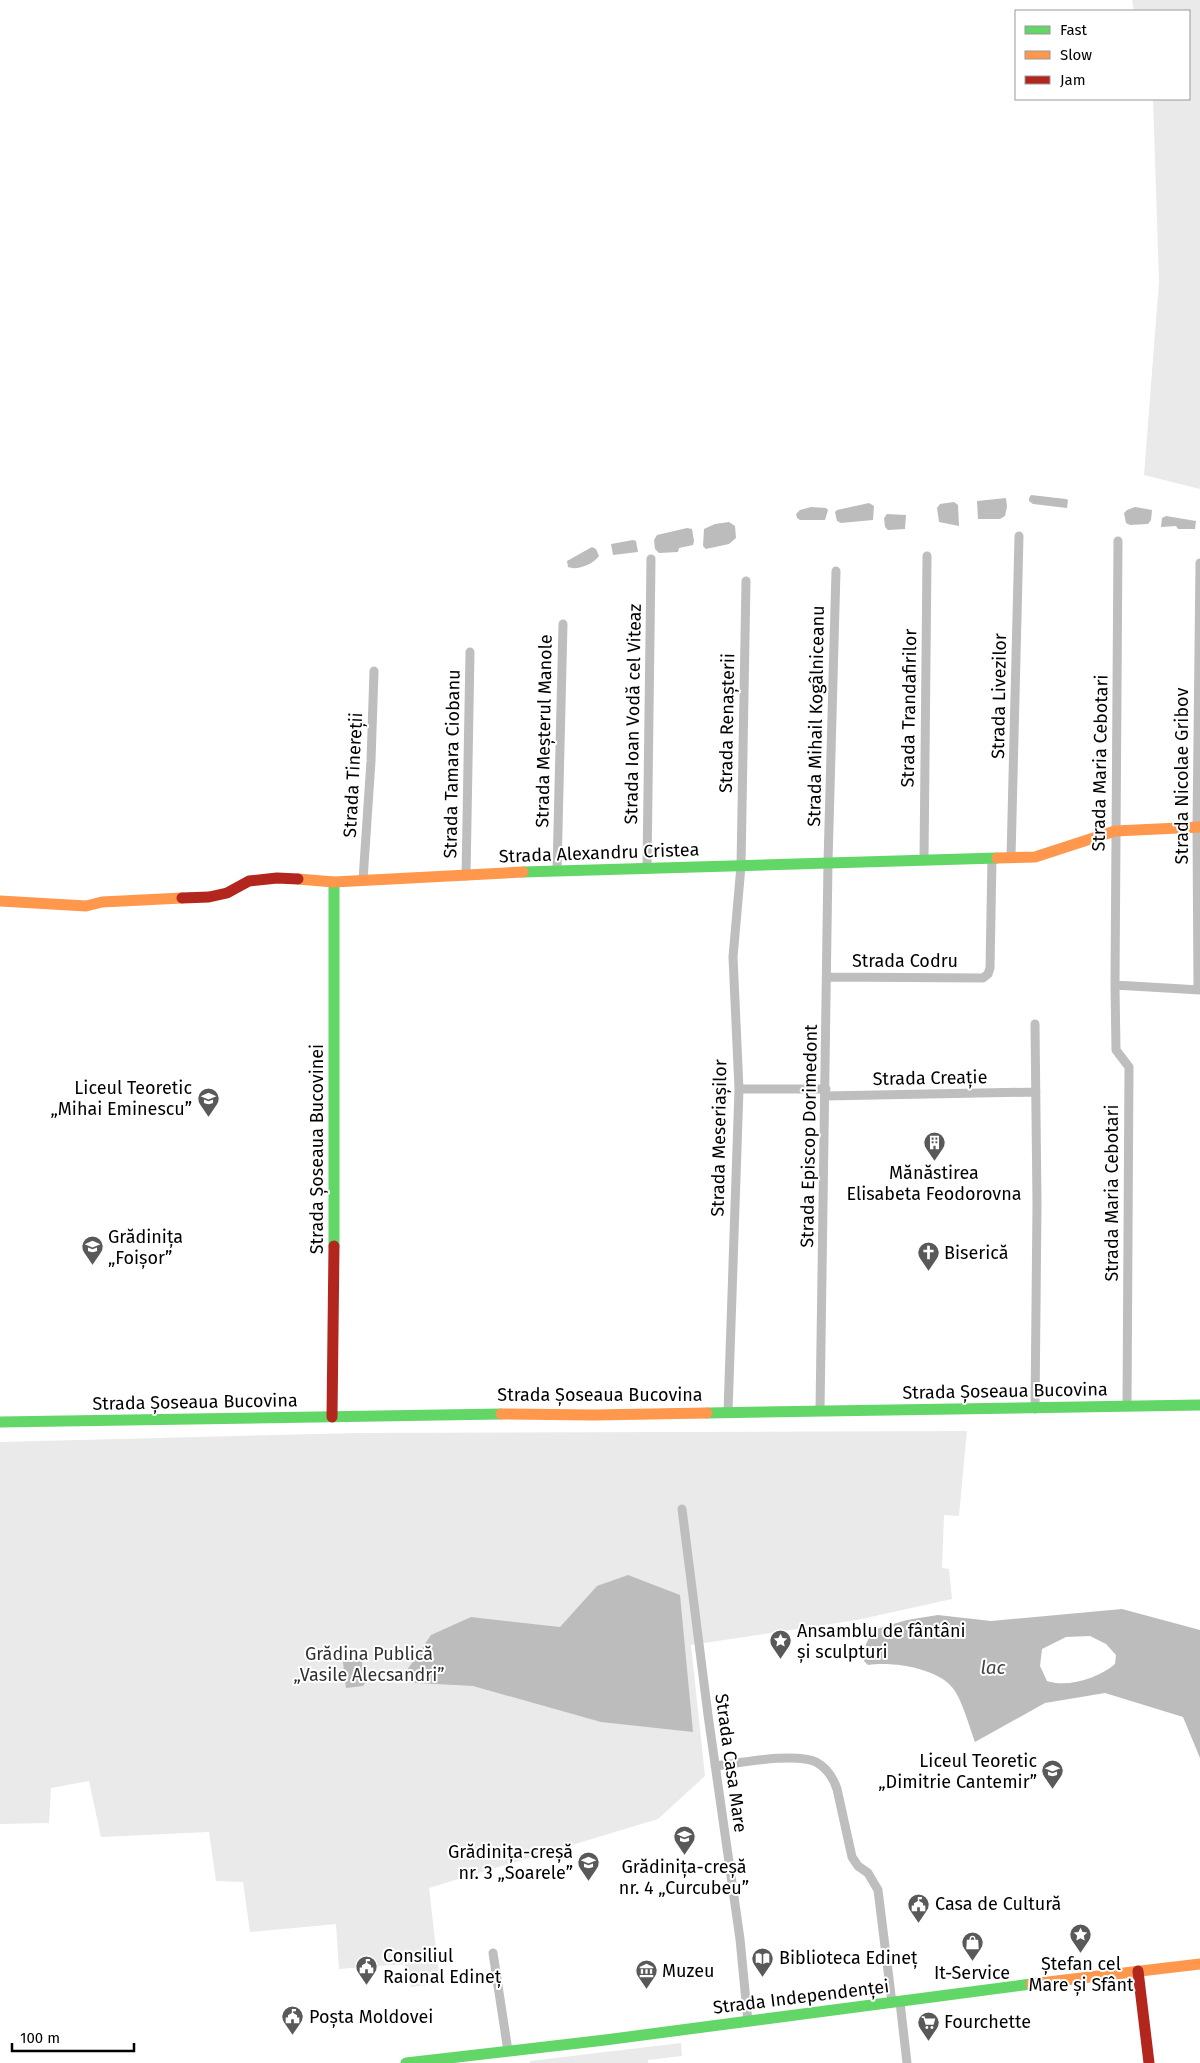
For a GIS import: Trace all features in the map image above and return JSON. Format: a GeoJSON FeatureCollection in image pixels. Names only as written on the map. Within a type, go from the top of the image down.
{"type":"FeatureCollection","features":[{"type":"Feature","properties":{"kind":"main road","name":"Strada Alexandru Cristea"},"geometry":{"type":"LineString","coordinates":[[0,901],[57,902],[86,906],[102,902],[209,897],[227,893],[249,881],[268,879],[334,882],[557,870],[1035,857],[1115,831],[1198,827]]}},
{"type":"Feature","properties":{"kind":"main road","name":"Strada Șoseaua Bucovinei"},"geometry":{"type":"LineString","coordinates":[[332,1417],[335,1202],[334,882]]}},
{"type":"Feature","properties":{"kind":"main road","name":"Strada Șoseaua Bucovina"},"geometry":{"type":"LineString","coordinates":[[0,1422],[467,1413],[594,1415],[1035,1410],[1200,1405]]}},
{"type":"Feature","properties":{"kind":"main road","name":"Strada Independenței"},"geometry":{"type":"LineString","coordinates":[[406,2063],[748,2022],[1200,1964]]}},
{"type":"Feature","properties":{"kind":"main road"},"geometry":{"type":"LineString","coordinates":[[1138,1971],[1149,2063]]}},
{"type":"Feature","properties":{"kind":"street","name":"Strada Livezilor"},"geometry":{"type":"LineString","coordinates":[[1011,858],[1019,536]]}},
{"type":"Feature","properties":{"kind":"street","name":"Strada Maria Cebotari"},"geometry":{"type":"LineString","coordinates":[[1118,541],[1115,985],[1116,1050],[1129,1067],[1127,1406]]}},
{"type":"Feature","properties":{"kind":"street","name":"Strada Trandafirilor"},"geometry":{"type":"LineString","coordinates":[[924,861],[927,556]]}},
{"type":"Feature","properties":{"kind":"street","name":"Strada Ioan Vodă cel Viteaz"},"geometry":{"type":"LineString","coordinates":[[647,869],[651,559]]}},
{"type":"Feature","properties":{"kind":"street","name":"Strada Nicolae Gribov"},"geometry":{"type":"LineString","coordinates":[[1199,990],[1200,563]]}},
{"type":"Feature","properties":{"kind":"street","name":"Strada Mihail Kogâlniceanu"},"geometry":{"type":"LineString","coordinates":[[828,862],[836,571]]}},
{"type":"Feature","properties":{"kind":"street","name":"Strada Renașterii"},"geometry":{"type":"LineString","coordinates":[[741,866],[746,581]]}},
{"type":"Feature","properties":{"kind":"street","name":"Strada Meșterul Manole"},"geometry":{"type":"LineString","coordinates":[[557,870],[563,624]]}},
{"type":"Feature","properties":{"kind":"street","name":"Strada Tamara Ciobanu"},"geometry":{"type":"LineString","coordinates":[[466,876],[470,652]]}},
{"type":"Feature","properties":{"kind":"street","name":"Strada Tinereții"},"geometry":{"type":"LineString","coordinates":[[363,880],[371,761],[374,671]]}},
{"type":"Feature","properties":{"kind":"street","name":"Strada Codru"},"geometry":{"type":"LineString","coordinates":[[828,977],[983,978],[988,974],[990,968],[992,858]]}},
{"type":"Feature","properties":{"kind":"street","name":"Strada Episcop Dorimedont"},"geometry":{"type":"LineString","coordinates":[[820,1411],[828,977],[828,862]]}},
{"type":"Feature","properties":{"kind":"street","name":"Strada Meseriașilor"},"geometry":{"type":"LineString","coordinates":[[728,1412],[739,1089],[733,957],[741,866]]}},
{"type":"Feature","properties":{"kind":"street"},"geometry":{"type":"LineString","coordinates":[[1115,985],[1199,990]]}},
{"type":"Feature","properties":{"kind":"street"},"geometry":{"type":"LineString","coordinates":[[1035,1024],[1037,1204],[1035,1410]]}},
{"type":"Feature","properties":{"kind":"street","name":"Strada Creație"},"geometry":{"type":"LineString","coordinates":[[739,1089],[825,1093],[1036,1092]]}},
{"type":"Feature","properties":{"kind":"street","name":"Strada Casa Mare"},"geometry":{"type":"LineString","coordinates":[[682,1509],[715,1766],[740,1939],[748,2022]]}},
{"type":"Feature","properties":{"kind":"street"},"geometry":{"type":"LineString","coordinates":[[715,1766],[771,1760],[806,1759],[826,1769],[833,1778],[852,1857],[858,1866],[868,1873],[878,1890],[907,2063]]}},
{"type":"Feature","properties":{"kind":"street"},"geometry":{"type":"LineString","coordinates":[[493,1953],[508,2051]]}},
{"type":"Feature","properties":{"kind":"green space"},"geometry":{"type":"Polygon","coordinates":[[[1132,0],[1200,0],[1200,489],[1144,475],[1159,282],[1153,100],[1190,100],[1190,10],[1134,10],[1132,0]]]}},
{"type":"Feature","properties":{"kind":"green space","name":"Grădina Publică „Vasile Alecsandri”"},"geometry":{"type":"Polygon","coordinates":[[[967,1431],[959,1516],[944,1515],[942,1568],[949,1569],[952,1599],[857,1620],[691,1645],[705,1776],[658,1819],[429,1888],[440,1983],[411,1987],[405,1964],[339,1969],[336,1924],[250,1932],[243,1882],[216,1881],[209,1832],[101,1837],[89,1781],[51,1788],[49,1823],[0,1824],[0,1442],[357,1433],[967,1431]]]}},
{"type":"Feature","properties":{"kind":"green space"},"geometry":{"type":"Polygon","coordinates":[[[681,2043],[682,2056],[648,2060],[648,2063],[530,2063],[530,2061],[681,2043]]]}},
{"type":"Feature","properties":{"kind":"water"},"geometry":{"type":"Polygon","coordinates":[[[1031,495],[1066,499],[1068,500],[1067,508],[1033,504],[1029,501],[1031,495]]]}},
{"type":"Feature","properties":{"kind":"water"},"geometry":{"type":"Polygon","coordinates":[[[1006,498],[1005,516],[1000,519],[978,519],[977,501],[1006,498]]]}},
{"type":"Feature","properties":{"kind":"water"},"geometry":{"type":"Polygon","coordinates":[[[954,502],[958,505],[959,526],[939,522],[937,508],[940,504],[954,502]]]}},
{"type":"Feature","properties":{"kind":"water"},"geometry":{"type":"Polygon","coordinates":[[[869,503],[874,506],[873,520],[841,523],[837,521],[835,512],[837,510],[869,503]]]}},
{"type":"Feature","properties":{"kind":"water"},"geometry":{"type":"Polygon","coordinates":[[[811,507],[826,508],[828,510],[825,520],[800,520],[797,518],[796,514],[800,510],[811,507]]]}},
{"type":"Feature","properties":{"kind":"water"},"geometry":{"type":"Polygon","coordinates":[[[1135,507],[1152,510],[1151,520],[1148,524],[1130,525],[1126,523],[1124,513],[1135,507]]]}},
{"type":"Feature","properties":{"kind":"water"},"geometry":{"type":"Polygon","coordinates":[[[887,514],[906,515],[905,529],[888,530],[885,527],[884,518],[887,514]]]}},
{"type":"Feature","properties":{"kind":"water"},"geometry":{"type":"Polygon","coordinates":[[[1166,516],[1196,521],[1195,529],[1178,529],[1176,526],[1161,527],[1162,518],[1166,516]]]}},
{"type":"Feature","properties":{"kind":"water"},"geometry":{"type":"Polygon","coordinates":[[[729,522],[735,526],[736,538],[729,544],[706,549],[703,546],[704,529],[715,524],[729,522]]]}},
{"type":"Feature","properties":{"kind":"water"},"geometry":{"type":"Polygon","coordinates":[[[687,528],[692,529],[693,545],[679,548],[678,552],[659,553],[655,549],[654,540],[657,535],[687,528]]]}},
{"type":"Feature","properties":{"kind":"water"},"geometry":{"type":"Polygon","coordinates":[[[636,541],[638,552],[613,555],[611,544],[636,541]]]}},
{"type":"Feature","properties":{"kind":"water"},"geometry":{"type":"Polygon","coordinates":[[[592,547],[596,549],[599,556],[597,559],[580,567],[568,567],[567,561],[592,547]]]}},
{"type":"Feature","properties":{"kind":"water"},"geometry":{"type":"Polygon","coordinates":[[[628,1575],[680,1595],[693,1732],[601,1722],[473,1686],[399,1682],[431,1635],[471,1617],[560,1627],[597,1586],[628,1575]]]}},
{"type":"Feature","properties":{"kind":"water","name":"lac"},"geometry":{"type":"Polygon","coordinates":[[[1122,1609],[1200,1630],[1200,1758],[1183,1717],[1105,1693],[1045,1703],[975,1742],[961,1703],[955,1691],[948,1683],[928,1672],[915,1668],[890,1664],[868,1665],[864,1661],[866,1644],[873,1630],[907,1620],[938,1615],[991,1621],[1122,1609]],[[1090,1636],[1066,1637],[1042,1649],[1040,1666],[1047,1681],[1055,1683],[1074,1682],[1101,1674],[1115,1664],[1116,1655],[1106,1644],[1090,1636]]]}},
{"type":"Feature","properties":{"kind":"water"},"geometry":{"type":"Polygon","coordinates":[[[361,1657],[365,1683],[363,1686],[346,1688],[344,1659],[361,1657]]]}},
{"type":"Feature","properties":{"kind":"traffic: fast"},"geometry":{"type":"LineString","coordinates":[[523,872],[997,858]]}},
{"type":"Feature","properties":{"kind":"traffic: fast"},"geometry":{"type":"LineString","coordinates":[[334,882],[334,1246]]}},
{"type":"Feature","properties":{"kind":"traffic: fast"},"geometry":{"type":"LineString","coordinates":[[707,1413],[1200,1405]]}},
{"type":"Feature","properties":{"kind":"traffic: fast"},"geometry":{"type":"LineString","coordinates":[[0,1422],[501,1414]]}},
{"type":"Feature","properties":{"kind":"traffic: fast"},"geometry":{"type":"LineString","coordinates":[[406,2063],[605,2040],[1031,1984]]}},
{"type":"Feature","properties":{"kind":"traffic: slow"},"geometry":{"type":"LineString","coordinates":[[997,858],[1035,857],[1115,831],[1200,827]]}},
{"type":"Feature","properties":{"kind":"traffic: slow"},"geometry":{"type":"LineString","coordinates":[[298,879],[334,882],[523,872]]}},
{"type":"Feature","properties":{"kind":"traffic: slow"},"geometry":{"type":"LineString","coordinates":[[0,901],[86,906],[102,902],[182,898]]}},
{"type":"Feature","properties":{"kind":"traffic: slow"},"geometry":{"type":"LineString","coordinates":[[501,1414],[707,1413]]}},
{"type":"Feature","properties":{"kind":"traffic: slow"},"geometry":{"type":"LineString","coordinates":[[1031,1984],[1200,1964]]}},
{"type":"Feature","properties":{"kind":"traffic: jam"},"geometry":{"type":"LineString","coordinates":[[182,898],[209,897],[227,893],[249,881],[277,878],[298,879]]}},
{"type":"Feature","properties":{"kind":"traffic: jam"},"geometry":{"type":"LineString","coordinates":[[332,1417],[334,1246]]}},
{"type":"Feature","properties":{"kind":"traffic: jam"},"geometry":{"type":"LineString","coordinates":[[1138,1971],[1149,2063]]}},
{"type":"Feature","properties":{"kind":"place","name":"Liceul Teoretic „Mihai Eminescu”"},"geometry":{"type":"Point","coordinates":[208,1117]}},
{"type":"Feature","properties":{"kind":"place","name":"Mănăstirea Elisabeta Feodorovna"},"geometry":{"type":"Point","coordinates":[934,1162]}},
{"type":"Feature","properties":{"kind":"place","name":"Grădinița „Foișor”"},"geometry":{"type":"Point","coordinates":[92,1266]}},
{"type":"Feature","properties":{"kind":"place","name":"Biserică"},"geometry":{"type":"Point","coordinates":[928,1272]}},
{"type":"Feature","properties":{"kind":"place","name":"Ansamblu de fântâni și sculpturi"},"geometry":{"type":"Point","coordinates":[781,1660]}},
{"type":"Feature","properties":{"kind":"place","name":"Liceul Teoretic „Dimitrie Cantemir”"},"geometry":{"type":"Point","coordinates":[1053,1790]}},
{"type":"Feature","properties":{"kind":"place","name":"Grădinița-creșă nr. 4 „Curcubeu”"},"geometry":{"type":"Point","coordinates":[684,1856]}},
{"type":"Feature","properties":{"kind":"place","name":"Grădinița-creșă nr. 3 „Soarele”"},"geometry":{"type":"Point","coordinates":[589,1881]}},
{"type":"Feature","properties":{"kind":"place","name":"Casa de Cultură"},"geometry":{"type":"Point","coordinates":[919,1923]}},
{"type":"Feature","properties":{"kind":"place","name":"Ștefan cel Mare și Sfânt"},"geometry":{"type":"Point","coordinates":[1081,1953]}},
{"type":"Feature","properties":{"kind":"place","name":"It-Service"},"geometry":{"type":"Point","coordinates":[972,1962]}},
{"type":"Feature","properties":{"kind":"place","name":"Biblioteca Edineț"},"geometry":{"type":"Point","coordinates":[763,1977]}},
{"type":"Feature","properties":{"kind":"place","name":"Consiliul Raional Edineț"},"geometry":{"type":"Point","coordinates":[367,1985]}},
{"type":"Feature","properties":{"kind":"place","name":"Muzeu"},"geometry":{"type":"Point","coordinates":[646,1990]}},
{"type":"Feature","properties":{"kind":"place","name":"Poșta Moldovei"},"geometry":{"type":"Point","coordinates":[293,2036]}},
{"type":"Feature","properties":{"kind":"place","name":"Fourchette"},"geometry":{"type":"Point","coordinates":[928,2041]}}]}
